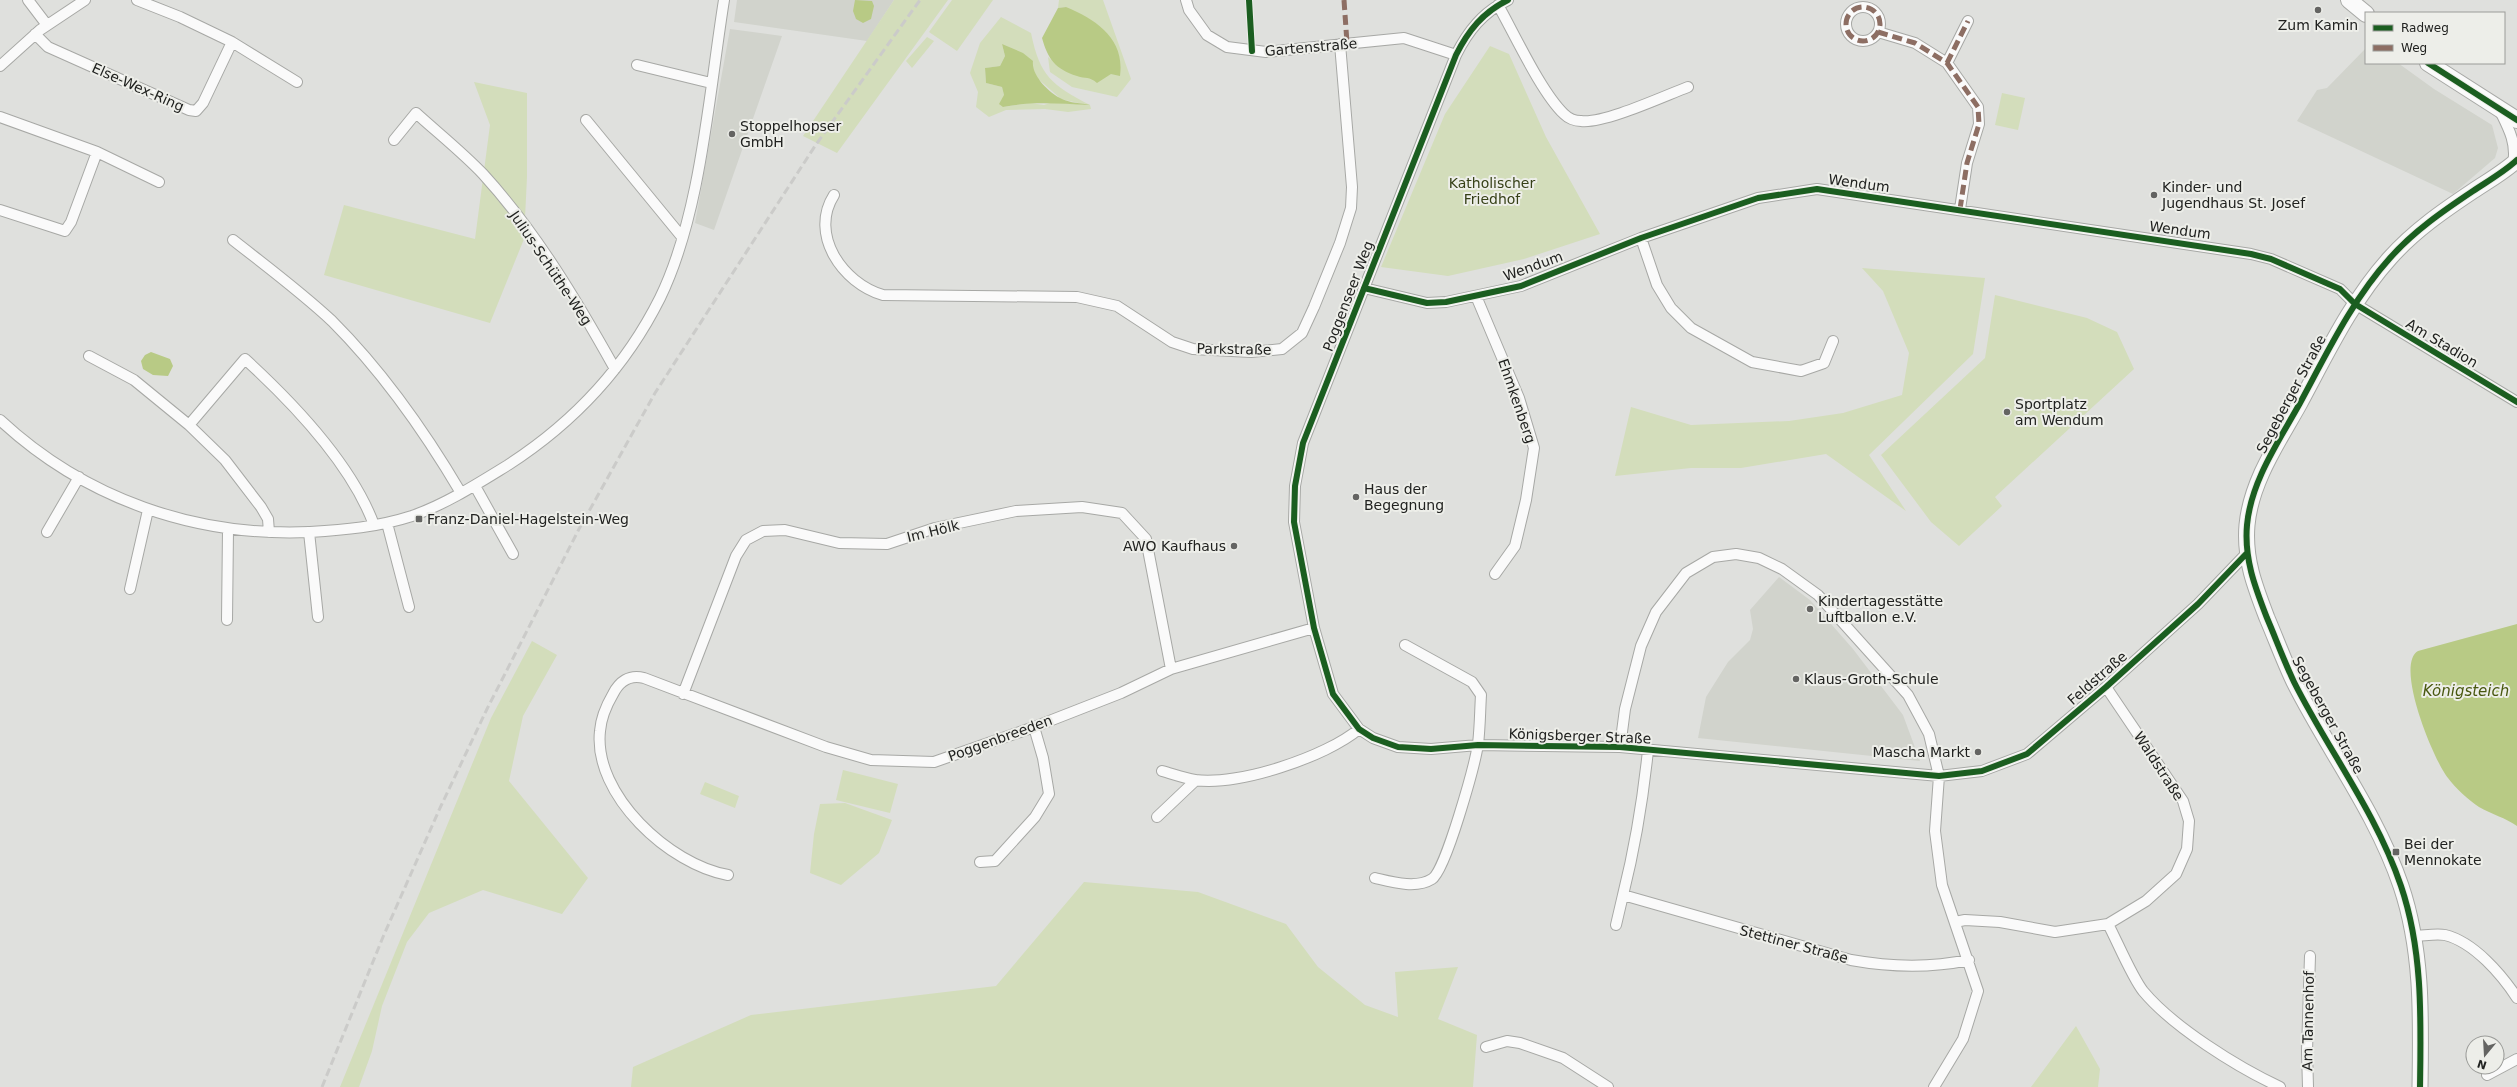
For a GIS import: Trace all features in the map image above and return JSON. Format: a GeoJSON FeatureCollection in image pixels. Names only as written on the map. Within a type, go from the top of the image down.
{"type":"FeatureCollection","features":[{"type":"Feature","properties":{"kind":"main road"},"geometry":{"type":"LineString","coordinates":[[2349,0],[2365,13]]}},
{"type":"Feature","properties":{"kind":"main road"},"geometry":{"type":"LineString","coordinates":[[2430,64],[2517,120]]}},
{"type":"Feature","properties":{"kind":"main road","name":"Segeberger Straße"},"geometry":{"type":"LineString","coordinates":[[2420,1087],[2421,1005],[2414,936],[2401,886],[2385,846],[2287,667],[2250,572],[2247,553],[2247,524],[2254,492],[2269,460],[2355,304],[2389,258],[2416,232],[2515,162]]}},
{"type":"Feature","properties":{"kind":"street"},"geometry":{"type":"LineString","coordinates":[[28,0],[47,25]]}},
{"type":"Feature","properties":{"kind":"street"},"geometry":{"type":"LineString","coordinates":[[0,66],[35,34],[85,0]]}},
{"type":"Feature","properties":{"kind":"street"},"geometry":{"type":"LineString","coordinates":[[137,0],[180,17],[232,42],[297,82]]}},
{"type":"Feature","properties":{"kind":"street"},"geometry":{"type":"LineString","coordinates":[[0,420],[37,451],[79,477],[148,510],[192,523],[228,530],[309,532],[374,526],[431,508],[475,486],[552,433],[592,396],[615,369],[636,340],[660,298],[682,237],[701,146],[724,0]]}},
{"type":"Feature","properties":{"kind":"street","name":"Gartenstraße"},"geometry":{"type":"LineString","coordinates":[[1186,0],[1189,10],[1206,35],[1227,47],[1266,52],[1404,38],[1456,55]]}},
{"type":"Feature","properties":{"kind":"street","name":"Poggenseer Weg"},"geometry":{"type":"LineString","coordinates":[[1314,628],[1294,533],[1295,486],[1303,443],[1456,55],[1466,36],[1481,18],[1498,5],[1508,0]]}},
{"type":"Feature","properties":{"kind":"street"},"geometry":{"type":"LineString","coordinates":[[1498,5],[1550,96],[1565,115],[1572,119],[1581,122],[1597,121],[1688,87]]}},
{"type":"Feature","properties":{"kind":"street"},"geometry":{"type":"LineString","coordinates":[[1947,63],[1968,21]]}},
{"type":"Feature","properties":{"kind":"street"},"geometry":{"type":"LineString","coordinates":[[1878,32],[1915,42],[1947,63],[1978,107],[1979,124],[1967,163],[1960,209]]}},
{"type":"Feature","properties":{"kind":"street","name":"Else-Wex-Ring"},"geometry":{"type":"LineString","coordinates":[[35,34],[48,47],[189,110],[196,111],[202,103],[232,42]]}},
{"type":"Feature","properties":{"kind":"street","name":"Parkstraße"},"geometry":{"type":"LineString","coordinates":[[834,195],[826,207],[826,235],[831,254],[860,284],[874,292],[883,295],[1077,297],[1117,306],[1172,342],[1193,349],[1251,352],[1282,349],[1302,333],[1340,244],[1351,208],[1352,187],[1340,44]]}},
{"type":"Feature","properties":{"kind":"street"},"geometry":{"type":"LineString","coordinates":[[637,66],[711,83]]}},
{"type":"Feature","properties":{"kind":"street"},"geometry":{"type":"LineString","coordinates":[[2498,108],[2511,132],[2516,150],[2515,162]]}},
{"type":"Feature","properties":{"kind":"street","name":"Julius-Schüthe-Weg"},"geometry":{"type":"LineString","coordinates":[[394,140],[416,113],[483,175],[529,231],[588,322],[615,369]]}},
{"type":"Feature","properties":{"kind":"street"},"geometry":{"type":"LineString","coordinates":[[0,117],[97,152],[159,182]]}},
{"type":"Feature","properties":{"kind":"street"},"geometry":{"type":"LineString","coordinates":[[586,120],[682,237]]}},
{"type":"Feature","properties":{"kind":"street"},"geometry":{"type":"LineString","coordinates":[[0,210],[65,231],[71,222],[97,152]]}},
{"type":"Feature","properties":{"kind":"street","name":"Wendum"},"geometry":{"type":"LineString","coordinates":[[1364,288],[1427,302],[1446,302],[1476,296],[1521,286],[1640,238],[1758,198],[1817,189],[1960,209],[2251,254],[2272,259],[2340,289],[2355,304]]}},
{"type":"Feature","properties":{"kind":"street"},"geometry":{"type":"LineString","coordinates":[[1640,238],[1657,285],[1671,308],[1691,328],[1718,344],[1752,362],[1801,371],[1824,363],[1833,341]]}},
{"type":"Feature","properties":{"kind":"street"},"geometry":{"type":"LineString","coordinates":[[233,240],[309,300],[360,351],[411,415],[440,457],[462,493]]}},
{"type":"Feature","properties":{"kind":"street","name":"Ehmkenberg"},"geometry":{"type":"LineString","coordinates":[[1476,296],[1519,398],[1534,448],[1526,500],[1515,546],[1495,574]]}},
{"type":"Feature","properties":{"kind":"street","name":"Am Stadion"},"geometry":{"type":"LineString","coordinates":[[2355,304],[2517,402]]}},
{"type":"Feature","properties":{"kind":"street"},"geometry":{"type":"LineString","coordinates":[[89,356],[134,380],[189,425],[225,460],[261,507],[268,519],[269,532]]}},
{"type":"Feature","properties":{"kind":"street"},"geometry":{"type":"LineString","coordinates":[[189,425],[245,360],[281,394],[342,468],[368,509],[374,526]]}},
{"type":"Feature","properties":{"kind":"street"},"geometry":{"type":"LineString","coordinates":[[48,532],[79,477]]}},
{"type":"Feature","properties":{"kind":"street"},"geometry":{"type":"LineString","coordinates":[[475,486],[513,554]]}},
{"type":"Feature","properties":{"kind":"street","name":"Im Hölk"},"geometry":{"type":"LineString","coordinates":[[683,694],[736,556],[746,540],[763,531],[785,530],[838,542],[887,544],[934,528],[1016,511],[1082,507],[1122,513],[1146,539],[1171,669]]}},
{"type":"Feature","properties":{"kind":"street"},"geometry":{"type":"LineString","coordinates":[[130,589],[148,510]]}},
{"type":"Feature","properties":{"kind":"street"},"geometry":{"type":"LineString","coordinates":[[387,523],[409,607]]}},
{"type":"Feature","properties":{"kind":"street"},"geometry":{"type":"LineString","coordinates":[[226,620],[228,530]]}},
{"type":"Feature","properties":{"kind":"street"},"geometry":{"type":"LineString","coordinates":[[309,532],[318,616]]}},
{"type":"Feature","properties":{"kind":"street","name":"Feldstraße"},"geometry":{"type":"LineString","coordinates":[[1939,776],[1982,771],[2026,754],[2106,687],[2198,604],[2247,553]]}},
{"type":"Feature","properties":{"kind":"street"},"geometry":{"type":"LineString","coordinates":[[1620,747],[1627,702],[1641,646],[1656,612],[1686,573],[1713,557],[1736,554],[1759,558],[1782,569],[1818,595],[1908,695],[1929,734],[1939,776],[1936,831],[1942,885],[1969,960],[1978,991],[1963,1039],[1934,1087]]}},
{"type":"Feature","properties":{"kind":"street","name":"Poggenbreeden"},"geometry":{"type":"LineString","coordinates":[[728,875],[713,872],[672,851],[652,835],[616,793],[606,772],[600,750],[600,733],[602,717],[616,688],[627,678],[635,675],[826,747],[871,760],[934,762],[1034,727],[1121,693],[1171,669],[1314,628]]}},
{"type":"Feature","properties":{"kind":"street","name":"Königsberger Straße"},"geometry":{"type":"LineString","coordinates":[[1314,628],[1333,694],[1359,729],[1398,747],[1431,749],[1478,745],[1620,747],[1939,776]]}},
{"type":"Feature","properties":{"kind":"street"},"geometry":{"type":"LineString","coordinates":[[1375,878],[1410,883],[1424,882],[1438,873],[1446,856],[1478,745],[1481,695],[1472,682],[1405,645]]}},
{"type":"Feature","properties":{"kind":"street","name":"Waldstraße"},"geometry":{"type":"LineString","coordinates":[[1955,922],[1965,920],[2000,922],[2055,932],[2108,924],[2146,901],[2176,874],[2187,848],[2189,821],[2183,801],[2106,687]]}},
{"type":"Feature","properties":{"kind":"street"},"geometry":{"type":"LineString","coordinates":[[980,862],[995,861],[1035,817],[1049,794],[1043,758],[1034,727]]}},
{"type":"Feature","properties":{"kind":"street"},"geometry":{"type":"LineString","coordinates":[[1162,771],[1196,780],[1227,779],[1264,772],[1317,755],[1348,739],[1359,729]]}},
{"type":"Feature","properties":{"kind":"street"},"geometry":{"type":"LineString","coordinates":[[1616,926],[1642,805],[1648,750]]}},
{"type":"Feature","properties":{"kind":"street"},"geometry":{"type":"LineString","coordinates":[[1157,817],[1196,780]]}},
{"type":"Feature","properties":{"kind":"street","name":"Stettiner Straße"},"geometry":{"type":"LineString","coordinates":[[1623,895],[1851,960],[1883,966],[1917,966],[1969,960]]}},
{"type":"Feature","properties":{"kind":"street"},"geometry":{"type":"LineString","coordinates":[[2108,924],[2143,991],[2180,1026],[2263,1079],[2280,1087]]}},
{"type":"Feature","properties":{"kind":"street"},"geometry":{"type":"LineString","coordinates":[[2414,936],[2445,935],[2470,948],[2501,974],[2517,998]]}},
{"type":"Feature","properties":{"kind":"street","name":"Am Tannenhof"},"geometry":{"type":"LineString","coordinates":[[2308,1087],[2307,1051],[2310,956]]}},
{"type":"Feature","properties":{"kind":"street"},"geometry":{"type":"LineString","coordinates":[[1486,1047],[1507,1041],[1520,1043],[1563,1058],[1608,1087]]}},
{"type":"Feature","properties":{"kind":"street"},"geometry":{"type":"LineString","coordinates":[[2505,1065],[2517,1059]]}},
{"type":"Feature","properties":{"kind":"shaded area"},"geometry":{"type":"Polygon","coordinates":[[[737,0],[894,0],[867,41],[734,22],[737,0]]]}},
{"type":"Feature","properties":{"kind":"shaded area"},"geometry":{"type":"Polygon","coordinates":[[[730,29],[782,36],[714,230],[695,223],[730,29]]]}},
{"type":"Feature","properties":{"kind":"shaded area"},"geometry":{"type":"Polygon","coordinates":[[[2365,49],[2365,64],[2399,64],[2434,89],[2492,125],[2498,148],[2495,158],[2453,194],[2297,121],[2317,90],[2327,88],[2365,49]]]}},
{"type":"Feature","properties":{"kind":"shaded area","name":"Klaus-Groth-Schule"},"geometry":{"type":"Polygon","coordinates":[[[1779,577],[1810,600],[1853,649],[1903,715],[1920,761],[1698,738],[1706,697],[1728,662],[1750,640],[1753,629],[1750,610],[1779,577]]]}},
{"type":"Feature","properties":{"kind":"green space"},"geometry":{"type":"Polygon","coordinates":[[[894,0],[948,0],[837,153],[803,136],[894,0]]]}},
{"type":"Feature","properties":{"kind":"green space"},"geometry":{"type":"Polygon","coordinates":[[[952,0],[993,0],[957,51],[929,32],[952,0]]]}},
{"type":"Feature","properties":{"kind":"green space"},"geometry":{"type":"Polygon","coordinates":[[[1059,0],[1103,0],[1131,79],[1117,97],[1072,87],[1050,72],[1048,57],[1068,71],[1078,75],[1090,77],[1066,7],[1058,8],[1059,0]]]}},
{"type":"Feature","properties":{"kind":"green space"},"geometry":{"type":"Polygon","coordinates":[[[1001,17],[1031,33],[1039,60],[1050,78],[1066,92],[1090,105],[1091,109],[1068,112],[1045,109],[1006,110],[989,117],[976,107],[978,92],[970,73],[980,43],[1001,17]],[[1002,44],[1005,56],[1000,66],[985,68],[986,83],[1002,87],[1004,95],[1003,107],[1030,103],[1044,105],[1053,102],[1087,105],[1061,99],[1036,77],[1032,67],[1002,44]]]}},
{"type":"Feature","properties":{"kind":"green space"},"geometry":{"type":"Polygon","coordinates":[[[927,37],[934,41],[912,68],[906,61],[927,37]]]}},
{"type":"Feature","properties":{"kind":"green space","name":"Katholischer Friedhof"},"geometry":{"type":"Polygon","coordinates":[[[1490,46],[1509,54],[1546,137],[1600,234],[1524,259],[1448,276],[1381,267],[1445,114],[1490,46]]]}},
{"type":"Feature","properties":{"kind":"green space"},"geometry":{"type":"Polygon","coordinates":[[[474,82],[527,93],[527,177],[524,239],[490,323],[324,275],[344,205],[475,239],[490,125],[474,82]]]}},
{"type":"Feature","properties":{"kind":"green space"},"geometry":{"type":"Polygon","coordinates":[[[2002,93],[2025,98],[2018,130],[1995,125],[2002,93]]]}},
{"type":"Feature","properties":{"kind":"green space"},"geometry":{"type":"Polygon","coordinates":[[[1862,268],[1985,278],[1973,354],[1869,455],[1906,511],[1826,454],[1741,468],[1691,468],[1615,476],[1631,407],[1691,425],[1789,421],[1843,413],[1902,395],[1909,353],[1883,291],[1862,268]]]}},
{"type":"Feature","properties":{"kind":"green space","name":"Sportplatz am Wendum"},"geometry":{"type":"Polygon","coordinates":[[[1995,295],[2087,318],[2117,332],[2134,369],[1995,497],[2002,506],[1959,546],[1931,522],[1881,455],[1985,358],[1995,295]]]}},
{"type":"Feature","properties":{"kind":"green space"},"geometry":{"type":"Polygon","coordinates":[[[532,641],[557,655],[523,716],[509,781],[588,878],[562,914],[483,890],[429,913],[407,942],[382,1006],[372,1051],[359,1087],[340,1087],[491,718],[532,641]]]}},
{"type":"Feature","properties":{"kind":"green space"},"geometry":{"type":"Polygon","coordinates":[[[843,770],[898,784],[890,813],[836,800],[843,770]]]}},
{"type":"Feature","properties":{"kind":"green space"},"geometry":{"type":"Polygon","coordinates":[[[705,782],[739,796],[735,808],[700,794],[705,782]]]}},
{"type":"Feature","properties":{"kind":"green space"},"geometry":{"type":"Polygon","coordinates":[[[845,803],[892,820],[879,853],[841,885],[810,873],[814,834],[820,804],[845,803]]]}},
{"type":"Feature","properties":{"kind":"green space"},"geometry":{"type":"Polygon","coordinates":[[[1084,882],[1198,892],[1286,924],[1318,967],[1365,1005],[1398,1017],[1395,972],[1458,967],[1438,1019],[1477,1035],[1473,1087],[631,1087],[633,1067],[751,1015],[996,986],[1084,882]]]}},
{"type":"Feature","properties":{"kind":"green space"},"geometry":{"type":"Polygon","coordinates":[[[2076,1026],[2100,1069],[2098,1087],[2031,1087],[2076,1026]]]}},
{"type":"Feature","properties":{"kind":"water"},"geometry":{"type":"Polygon","coordinates":[[[855,0],[872,1],[874,6],[871,19],[863,23],[856,19],[853,11],[855,0]]]}},
{"type":"Feature","properties":{"kind":"water"},"geometry":{"type":"Polygon","coordinates":[[[1066,7],[1088,18],[1106,32],[1118,51],[1120,76],[1111,74],[1097,83],[1090,78],[1080,77],[1063,70],[1050,57],[1042,38],[1058,8],[1066,7]]]}},
{"type":"Feature","properties":{"kind":"water"},"geometry":{"type":"Polygon","coordinates":[[[1002,44],[1023,53],[1033,61],[1033,66],[1038,78],[1057,96],[1068,101],[1090,105],[1036,103],[1003,107],[999,104],[1004,95],[1002,87],[986,83],[985,68],[1000,66],[1005,56],[1002,44]]]}},
{"type":"Feature","properties":{"kind":"water"},"geometry":{"type":"Polygon","coordinates":[[[151,352],[170,359],[173,366],[168,376],[153,375],[143,369],[141,361],[145,355],[151,352]]]}},
{"type":"Feature","properties":{"kind":"water","name":"Königsteich"},"geometry":{"type":"Polygon","coordinates":[[[2517,624],[2517,826],[2479,807],[2462,794],[2448,778],[2434,753],[2426,734],[2413,693],[2411,674],[2412,660],[2418,651],[2517,624]]]}},
{"type":"Feature","properties":{"kind":"railway"},"geometry":{"type":"LineString","coordinates":[[322,1087],[383,937],[440,808],[487,709],[579,529],[655,393],[815,146],[920,0]]}},
{"type":"Feature","properties":{"kind":"marked path"},"geometry":{"type":"LineString","coordinates":[[1344,0],[1347,43]]}},
{"type":"Feature","properties":{"kind":"marked path"},"geometry":{"type":"LineString","coordinates":[[1863,7],[1875,12],[1880,24],[1875,36],[1863,41],[1851,36],[1846,24],[1851,12],[1863,7]]}},
{"type":"Feature","properties":{"kind":"marked path"},"geometry":{"type":"LineString","coordinates":[[1947,63],[1968,21]]}},
{"type":"Feature","properties":{"kind":"marked path"},"geometry":{"type":"LineString","coordinates":[[1878,32],[1915,43],[1947,63],[1978,107],[1979,124],[1967,163],[1960,209]]}},
{"type":"Feature","properties":{"kind":"cycle path"},"geometry":{"type":"LineString","coordinates":[[1249,0],[1252,51]]}},
{"type":"Feature","properties":{"kind":"cycle path"},"geometry":{"type":"LineString","coordinates":[[1508,0],[1491,10],[1477,23],[1456,55],[1303,443],[1295,486],[1294,522],[1314,628],[1333,694],[1359,729],[1373,738],[1398,747],[1431,749],[1478,745],[1620,747],[1939,776],[1982,771],[2027,754],[2106,687],[2198,604],[2247,553]]}},
{"type":"Feature","properties":{"kind":"cycle path"},"geometry":{"type":"LineString","coordinates":[[2430,64],[2517,120]]}},
{"type":"Feature","properties":{"kind":"cycle path"},"geometry":{"type":"LineString","coordinates":[[2420,1087],[2421,1036],[2417,960],[2408,911],[2401,886],[2379,832],[2307,707],[2287,666],[2251,573],[2247,550],[2247,525],[2254,493],[2267,462],[2330,346],[2352,309],[2376,274],[2399,248],[2419,230],[2517,160]]}},
{"type":"Feature","properties":{"kind":"cycle path"},"geometry":{"type":"LineString","coordinates":[[1364,288],[1427,303],[1446,302],[1521,286],[1641,238],[1758,198],[1817,189],[2251,254],[2271,259],[2340,289],[2355,304],[2517,402]]}},
{"type":"Feature","properties":{"kind":"place","name":"Zum Kamin"},"geometry":{"type":"Point","coordinates":[2318,10]}},
{"type":"Feature","properties":{"kind":"place","name":"Stoppelhopser GmbH"},"geometry":{"type":"Point","coordinates":[732,134]}},
{"type":"Feature","properties":{"kind":"place","name":"Kinder- und Jugendhaus St. Josef"},"geometry":{"type":"Point","coordinates":[2154,195]}},
{"type":"Feature","properties":{"kind":"place","name":"Sportplatz am Wendum"},"geometry":{"type":"Point","coordinates":[2007,412]}},
{"type":"Feature","properties":{"kind":"place","name":"Haus der Begegnung"},"geometry":{"type":"Point","coordinates":[1356,497]}},
{"type":"Feature","properties":{"kind":"place","name":"Franz-Daniel-Hagelstein-Weg"},"geometry":{"type":"Point","coordinates":[419,519]}},
{"type":"Feature","properties":{"kind":"place","name":"AWO Kaufhaus"},"geometry":{"type":"Point","coordinates":[1234,546]}},
{"type":"Feature","properties":{"kind":"place","name":"Kindertagesstätte Luftballon e.V."},"geometry":{"type":"Point","coordinates":[1810,609]}},
{"type":"Feature","properties":{"kind":"place","name":"Klaus-Groth-Schule"},"geometry":{"type":"Point","coordinates":[1796,679]}},
{"type":"Feature","properties":{"kind":"place","name":"Mascha Markt"},"geometry":{"type":"Point","coordinates":[1978,752]}},
{"type":"Feature","properties":{"kind":"place","name":"Bei der Mennokate"},"geometry":{"type":"Point","coordinates":[2396,852]}}]}
